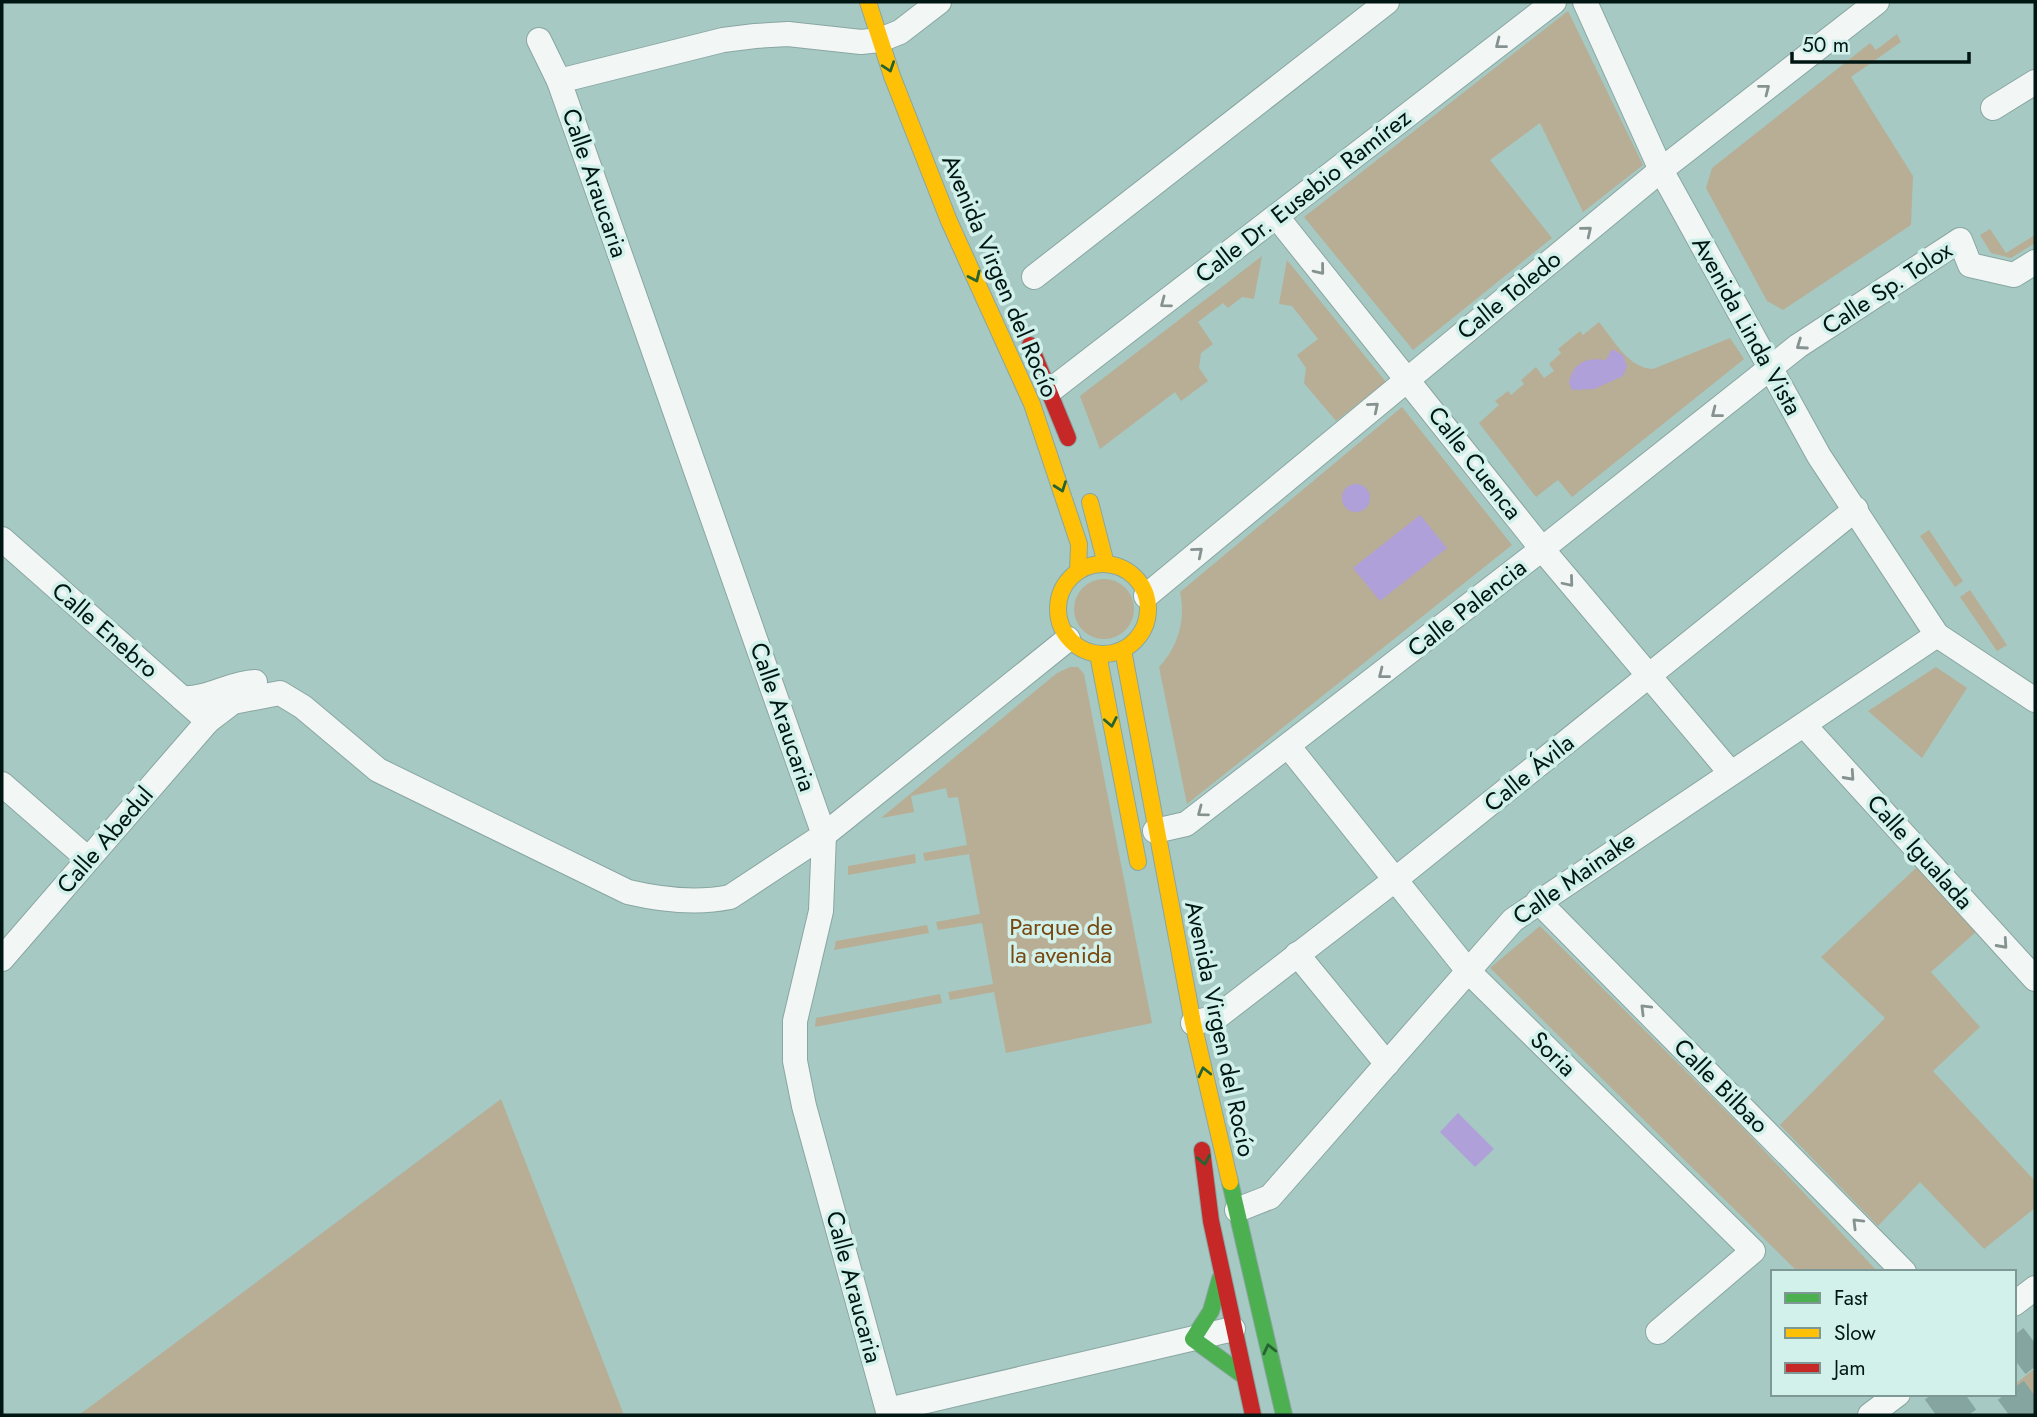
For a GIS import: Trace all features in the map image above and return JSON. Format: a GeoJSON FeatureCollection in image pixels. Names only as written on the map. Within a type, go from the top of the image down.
{"type":"FeatureCollection","features":[{"type":"Feature","properties":{"kind":"street","name":"Avenida Virgen del Rocío"},"geometry":{"type":"LineString","coordinates":[[868,2],[895,32],[949,221],[1008,346],[1032,404],[1070,512],[1079,544],[1078,571]]}},
{"type":"Feature","properties":{"kind":"street"},"geometry":{"type":"LineString","coordinates":[[559,81],[723,40],[788,34],[860,42],[895,32],[939,2]]}},
{"type":"Feature","properties":{"kind":"street"},"geometry":{"type":"LineString","coordinates":[[1034,276],[1387,2]]}},
{"type":"Feature","properties":{"kind":"street","name":"Calle Dr. Eusebio Ramírez"},"geometry":{"type":"LineString","coordinates":[[1051,390],[1554,2]]}},
{"type":"Feature","properties":{"kind":"street","name":"Avenida Linda Vista"},"geometry":{"type":"LineString","coordinates":[[1585,2],[1661,170],[1746,320],[1768,369],[1819,456],[1937,635]]}},
{"type":"Feature","properties":{"kind":"street","name":"Calle Toledo"},"geometry":{"type":"LineString","coordinates":[[1146,596],[1661,170],[1877,2]]}},
{"type":"Feature","properties":{"kind":"street","name":"Calle Araucaria"},"geometry":{"type":"LineString","coordinates":[[539,40],[559,81],[824,835],[821,911],[795,1021],[795,1061],[804,1106],[888,1412]]}},
{"type":"Feature","properties":{"kind":"street"},"geometry":{"type":"LineString","coordinates":[[1993,108],[2035,82]]}},
{"type":"Feature","properties":{"kind":"street","name":"Calle Cuenca"},"geometry":{"type":"LineString","coordinates":[[1278,217],[1409,378],[1542,549],[1730,772]]}},
{"type":"Feature","properties":{"kind":"street","name":"Calle Sp. Tolox"},"geometry":{"type":"LineString","coordinates":[[1768,369],[1960,240],[1969,265],[2014,275],[2035,262]]}},
{"type":"Feature","properties":{"kind":"street","name":"Avenida Virgen del Rocío"},"geometry":{"type":"LineString","coordinates":[[1023,329],[1051,390],[1073,453]]}},
{"type":"Feature","properties":{"kind":"street","name":"Calle Palencia"},"geometry":{"type":"LineString","coordinates":[[1155,831],[1186,824],[1289,747],[1768,369]]}},
{"type":"Feature","properties":{"kind":"street"},"geometry":{"type":"LineString","coordinates":[[1086,490],[1106,564]]}},
{"type":"Feature","properties":{"kind":"street","name":"Calle Ávila"},"geometry":{"type":"LineString","coordinates":[[1193,1023],[1217,1017],[1396,879],[1856,509]]}},
{"type":"Feature","properties":{"kind":"street","name":"Calle Enebro"},"geometry":{"type":"LineString","coordinates":[[2,539],[208,721]]}},
{"type":"Feature","properties":{"kind":"street"},"geometry":{"type":"LineString","coordinates":[[1106,564],[1131,573],[1146,596],[1148,614],[1143,631],[1123,650],[1098,654],[1082,649],[1068,639],[1062,630],[1057,608],[1063,587],[1078,571],[1106,564]]}},
{"type":"Feature","properties":{"kind":"street"},"geometry":{"type":"LineString","coordinates":[[1937,635],[2035,701]]}},
{"type":"Feature","properties":{"kind":"street","name":"Calle Mainake"},"geometry":{"type":"LineString","coordinates":[[1237,1210],[1270,1197],[1505,928],[1538,901],[1937,635]]}},
{"type":"Feature","properties":{"kind":"street"},"geometry":{"type":"LineString","coordinates":[[182,698],[202,698],[243,683],[266,684],[303,707],[378,770],[628,892],[672,901],[730,897],[824,835],[1068,639]]}},
{"type":"Feature","properties":{"kind":"street","name":"Avenida Virgen del Rocío"},"geometry":{"type":"LineString","coordinates":[[1123,650],[1193,1023],[1284,1415]]}},
{"type":"Feature","properties":{"kind":"street"},"geometry":{"type":"LineString","coordinates":[[1098,654],[1140,872]]}},
{"type":"Feature","properties":{"kind":"street","name":"Calle Abedul"},"geometry":{"type":"LineString","coordinates":[[2,959],[208,721],[233,702],[247,697],[280,693]]}},
{"type":"Feature","properties":{"kind":"street","name":"Calle Igualada"},"geometry":{"type":"LineString","coordinates":[[1804,725],[2035,979]]}},
{"type":"Feature","properties":{"kind":"street","name":"Soria"},"geometry":{"type":"LineString","coordinates":[[1289,747],[1469,972],[1753,1251],[1658,1332]]}},
{"type":"Feature","properties":{"kind":"street"},"geometry":{"type":"LineString","coordinates":[[2,784],[88,859]]}},
{"type":"Feature","properties":{"kind":"street","name":"Calle Bilbao"},"geometry":{"type":"LineString","coordinates":[[1538,901],[1903,1270]]}},
{"type":"Feature","properties":{"kind":"street"},"geometry":{"type":"LineString","coordinates":[[1297,954],[1387,1064]]}},
{"type":"Feature","properties":{"kind":"street","name":"Avenida Virgen del Rocío"},"geometry":{"type":"LineString","coordinates":[[1199,1137],[1220,1269],[1253,1415]]}},
{"type":"Feature","properties":{"kind":"street"},"geometry":{"type":"LineString","coordinates":[[1233,1329],[1242,1319],[1245,1309],[1231,1235],[1237,1210]]}},
{"type":"Feature","properties":{"kind":"street"},"geometry":{"type":"LineString","coordinates":[[1193,1339],[1211,1314],[1219,1297],[1220,1269]]}},
{"type":"Feature","properties":{"kind":"street"},"geometry":{"type":"LineString","coordinates":[[2016,1302],[2035,1288]]}},
{"type":"Feature","properties":{"kind":"street"},"geometry":{"type":"LineString","coordinates":[[888,1412],[1233,1329],[1244,1331],[1252,1338],[1270,1415]]}},
{"type":"Feature","properties":{"kind":"street"},"geometry":{"type":"LineString","coordinates":[[1193,1339],[1230,1363],[1244,1376]]}},
{"type":"Feature","properties":{"kind":"street"},"geometry":{"type":"LineString","coordinates":[[1870,1415],[1895,1396]]}},
{"type":"Feature","properties":{"kind":"green space"},"geometry":{"type":"Polygon","coordinates":[[[1568,11],[1643,165],[1583,212],[1540,123],[1490,160],[1552,238],[1413,350],[1304,217],[1568,11]]]}},
{"type":"Feature","properties":{"kind":"green space"},"geometry":{"type":"Polygon","coordinates":[[[1897,34],[1901,42],[1851,77],[1913,176],[1911,225],[1783,310],[1767,301],[1706,188],[1712,168],[1870,43],[1876,50],[1897,34]]]}},
{"type":"Feature","properties":{"kind":"green space"},"geometry":{"type":"Polygon","coordinates":[[[1990,229],[2006,253],[2035,235],[2035,243],[2011,258],[1991,253],[1980,235],[1990,229]]]}},
{"type":"Feature","properties":{"kind":"green space"},"geometry":{"type":"Polygon","coordinates":[[[1262,256],[1254,299],[1242,297],[1228,308],[1223,303],[1198,322],[1213,344],[1201,353],[1199,368],[1208,381],[1181,401],[1175,392],[1100,449],[1080,396],[1262,256]]]}},
{"type":"Feature","properties":{"kind":"green space"},"geometry":{"type":"Polygon","coordinates":[[[1287,260],[1386,382],[1336,421],[1304,383],[1306,368],[1297,355],[1318,339],[1292,306],[1279,304],[1287,260]]]}},
{"type":"Feature","properties":{"kind":"green space"},"geometry":{"type":"Polygon","coordinates":[[[1599,322],[1622,352],[1644,367],[1653,369],[1730,338],[1744,359],[1572,497],[1558,480],[1536,497],[1479,423],[1499,405],[1495,401],[1508,391],[1511,395],[1524,384],[1521,380],[1536,367],[1544,378],[1554,371],[1549,364],[1561,353],[1558,349],[1580,331],[1583,335],[1599,322]]]}},
{"type":"Feature","properties":{"kind":"green space"},"geometry":{"type":"Polygon","coordinates":[[[1402,407],[1512,545],[1187,804],[1159,667],[1171,651],[1179,632],[1182,613],[1180,592],[1402,407]]]}},
{"type":"Feature","properties":{"kind":"green space"},"geometry":{"type":"Polygon","coordinates":[[[1929,530],[1963,581],[1955,587],[1920,536],[1929,530]]]}},
{"type":"Feature","properties":{"kind":"green space"},"geometry":{"type":"Polygon","coordinates":[[[1104,579],[1125,588],[1134,609],[1125,630],[1104,639],[1083,630],[1074,609],[1083,588],[1104,579]]]}},
{"type":"Feature","properties":{"kind":"green space"},"geometry":{"type":"Polygon","coordinates":[[[1970,590],[2007,645],[1997,651],[1960,597],[1970,590]]]}},
{"type":"Feature","properties":{"kind":"green space","name":"Parque de la avenida"},"geometry":{"type":"Polygon","coordinates":[[[1070,667],[1078,667],[1084,674],[1152,1023],[1006,1053],[994,992],[950,1000],[948,992],[993,984],[982,923],[938,930],[936,922],[980,914],[969,854],[925,861],[923,853],[967,845],[958,797],[948,798],[946,788],[911,796],[914,812],[881,818],[1057,673],[1070,667]]]}},
{"type":"Feature","properties":{"kind":"green space"},"geometry":{"type":"Polygon","coordinates":[[[1936,667],[1967,688],[1922,758],[1868,711],[1936,667]]]}},
{"type":"Feature","properties":{"kind":"green space"},"geometry":{"type":"Polygon","coordinates":[[[915,854],[916,863],[848,875],[848,866],[915,854]]]}},
{"type":"Feature","properties":{"kind":"green space"},"geometry":{"type":"Polygon","coordinates":[[[1917,867],[1977,931],[1931,972],[1980,1027],[1933,1071],[2035,1181],[2035,1208],[1984,1249],[1920,1182],[1878,1226],[1780,1125],[1885,1018],[1821,957],[1917,867]]]}},
{"type":"Feature","properties":{"kind":"green space"},"geometry":{"type":"Polygon","coordinates":[[[927,925],[929,933],[834,950],[836,941],[927,925]]]}},
{"type":"Feature","properties":{"kind":"green space"},"geometry":{"type":"Polygon","coordinates":[[[1540,926],[1744,1129],[1876,1270],[1796,1270],[1490,968],[1540,926]]]}},
{"type":"Feature","properties":{"kind":"green space"},"geometry":{"type":"Polygon","coordinates":[[[940,994],[942,1003],[815,1027],[816,1018],[940,994]]]}},
{"type":"Feature","properties":{"kind":"green space"},"geometry":{"type":"Polygon","coordinates":[[[501,1099],[624,1415],[79,1415],[501,1099]]]}},
{"type":"Feature","properties":{"kind":"green space"},"geometry":{"type":"Polygon","coordinates":[[[2033,1370],[2035,1372],[2035,1415],[2016,1394],[2016,1383],[2033,1370]]]}},
{"type":"Feature","properties":{"kind":"shaded area"},"geometry":{"type":"Polygon","coordinates":[[[1612,349],[1623,355],[1627,366],[1623,376],[1594,389],[1572,390],[1569,383],[1577,366],[1587,360],[1606,360],[1612,349]]]}},
{"type":"Feature","properties":{"kind":"shaded area"},"geometry":{"type":"Polygon","coordinates":[[[1356,484],[1366,488],[1370,498],[1366,508],[1356,512],[1346,508],[1342,498],[1346,488],[1356,484]]]}},
{"type":"Feature","properties":{"kind":"shaded area"},"geometry":{"type":"Polygon","coordinates":[[[1420,515],[1447,548],[1380,601],[1353,568],[1420,515]]]}},
{"type":"Feature","properties":{"kind":"shaded area"},"geometry":{"type":"Polygon","coordinates":[[[1458,1113],[1494,1149],[1475,1167],[1440,1132],[1458,1113]]]}},
{"type":"Feature","properties":{"kind":"tunnel"},"geometry":{"type":"LineString","coordinates":[[2016,1357],[2035,1343]]}},
{"type":"Feature","properties":{"kind":"tunnel"},"geometry":{"type":"LineString","coordinates":[[1936,1415],[1962,1396]]}},
{"type":"Feature","properties":{"kind":"tunnel"},"geometry":{"type":"LineString","coordinates":[[2009,1415],[2035,1396]]}},
{"type":"Feature","properties":{"kind":"traffic: fast"},"geometry":{"type":"LineString","coordinates":[[1230,1182],[1284,1415]]}},
{"type":"Feature","properties":{"kind":"traffic: fast"},"geometry":{"type":"LineString","coordinates":[[1220,1279],[1211,1311],[1193,1339],[1244,1376]]}},
{"type":"Feature","properties":{"kind":"traffic: slow"},"geometry":{"type":"LineString","coordinates":[[868,2],[892,76],[949,221],[1032,404],[1079,544],[1078,571]]}},
{"type":"Feature","properties":{"kind":"traffic: slow"},"geometry":{"type":"LineString","coordinates":[[1090,502],[1106,564]]}},
{"type":"Feature","properties":{"kind":"traffic: slow"},"geometry":{"type":"LineString","coordinates":[[1103,564],[1120,567],[1135,577],[1145,592],[1148,609],[1145,626],[1135,641],[1120,651],[1103,654],[1086,651],[1071,641],[1061,626],[1058,609],[1061,592],[1071,577],[1086,567],[1103,564]]}},
{"type":"Feature","properties":{"kind":"traffic: slow"},"geometry":{"type":"LineString","coordinates":[[1123,650],[1193,1023],[1230,1182]]}},
{"type":"Feature","properties":{"kind":"traffic: slow"},"geometry":{"type":"LineString","coordinates":[[1098,654],[1138,862]]}},
{"type":"Feature","properties":{"kind":"traffic: jam"},"geometry":{"type":"LineString","coordinates":[[1030,345],[1068,438]]}},
{"type":"Feature","properties":{"kind":"traffic: jam"},"geometry":{"type":"LineString","coordinates":[[1202,1150],[1211,1221],[1253,1415]]}}]}
